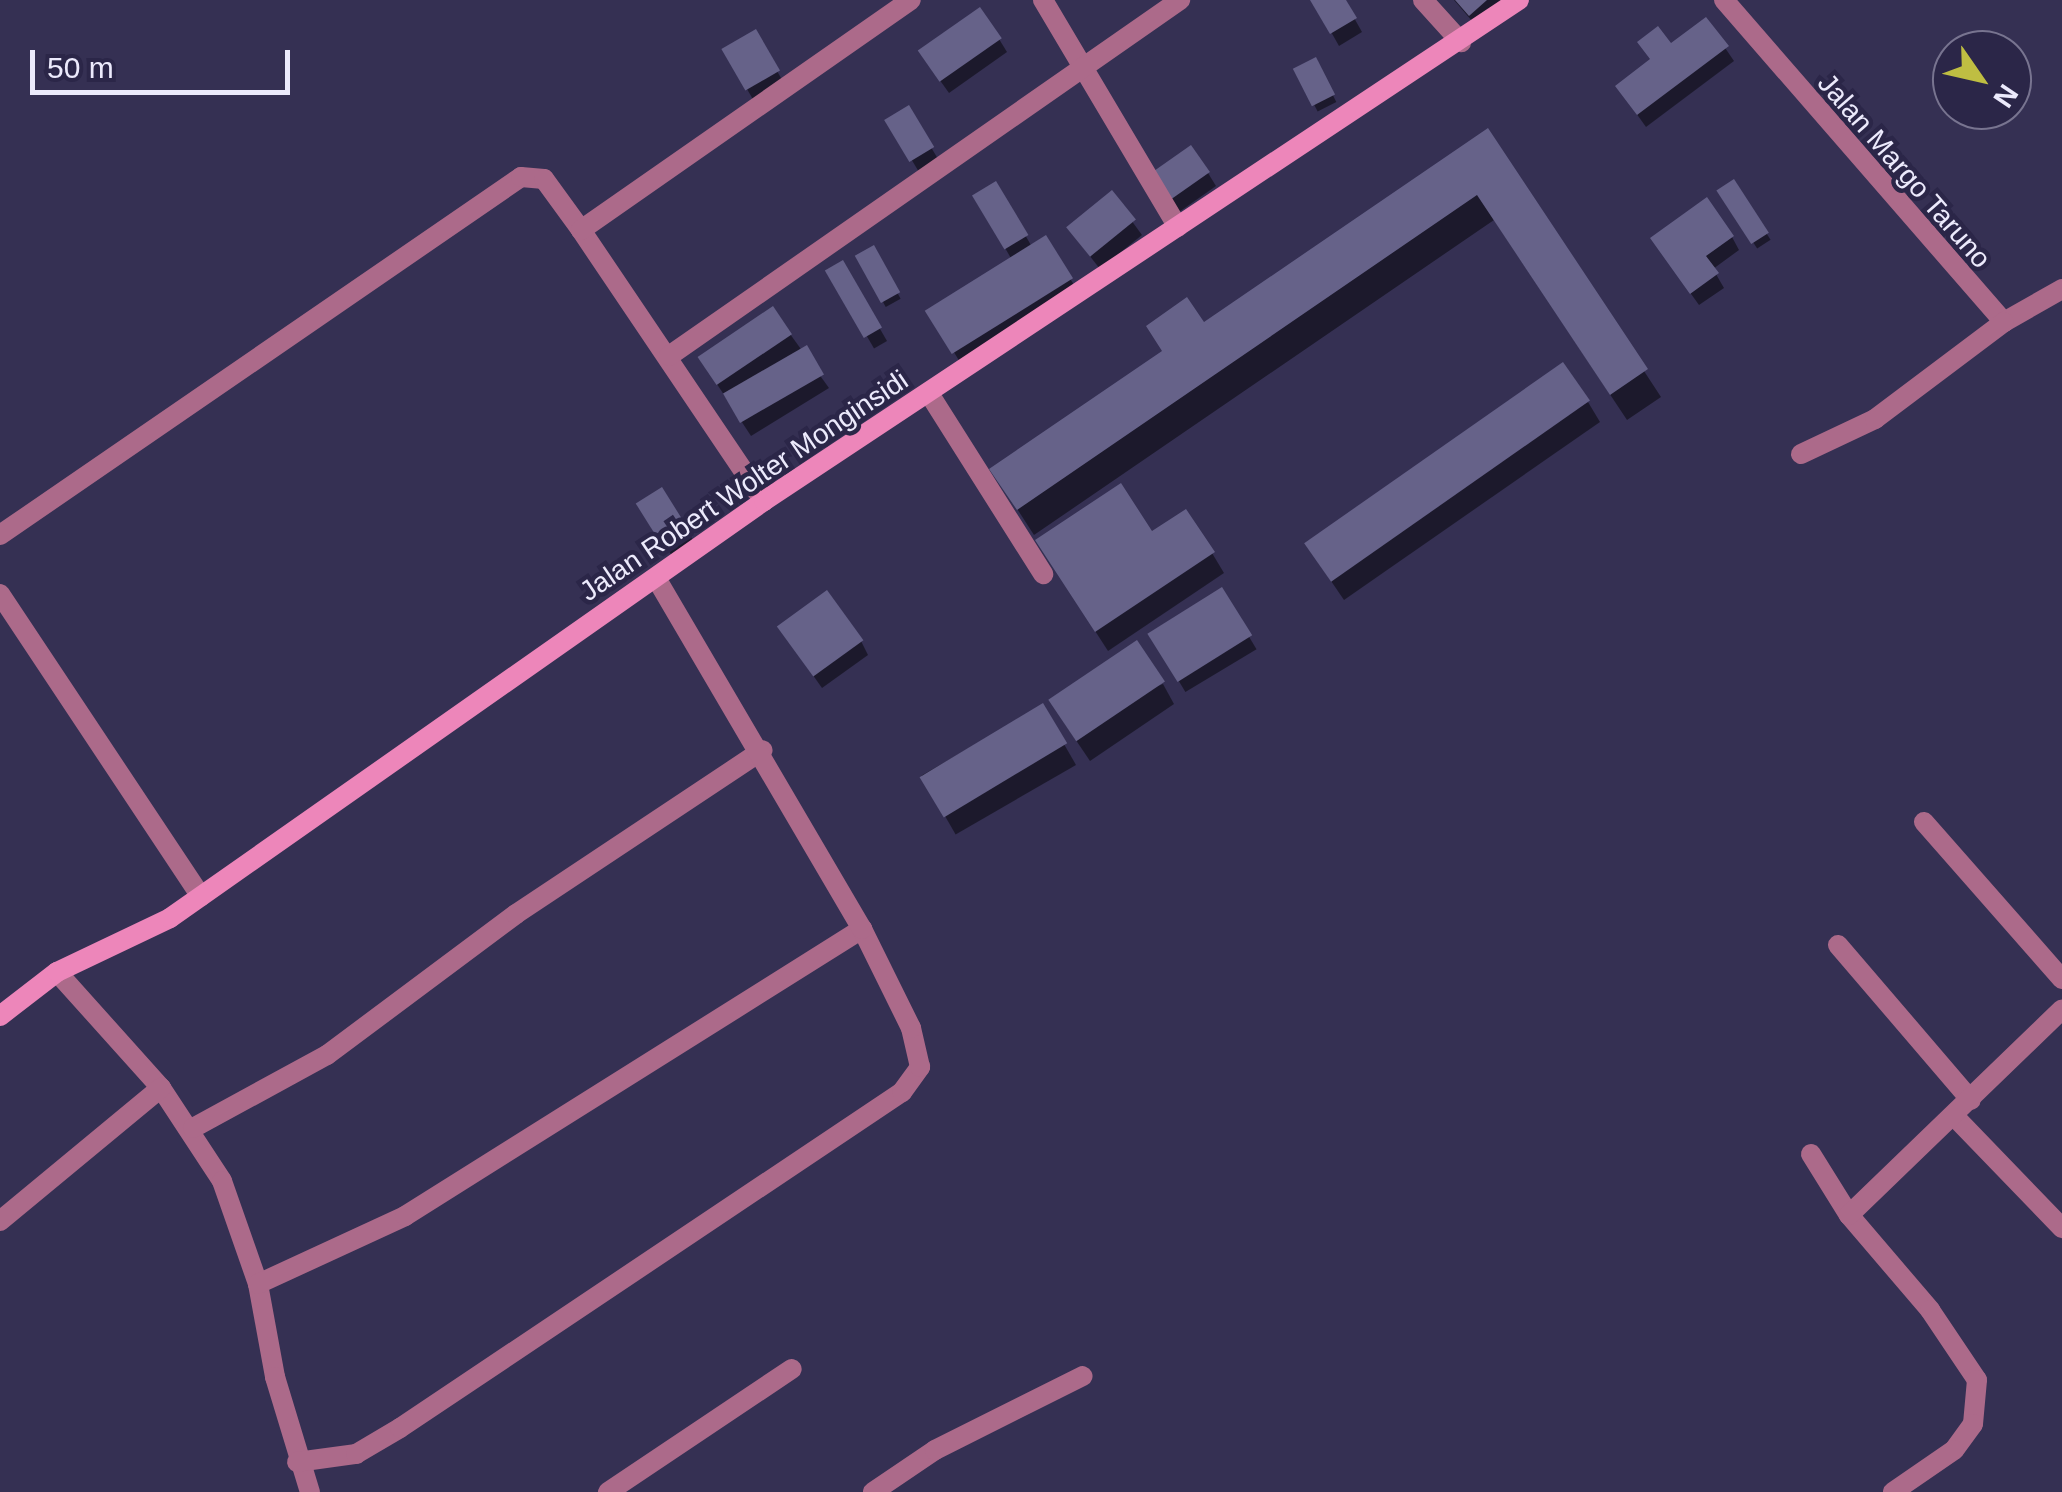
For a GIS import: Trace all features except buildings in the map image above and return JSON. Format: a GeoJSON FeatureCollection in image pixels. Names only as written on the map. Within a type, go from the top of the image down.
{"type":"FeatureCollection","features":[{"type":"Feature","properties":{"kind":"main road","name":"Jalan Robert Wolter Monginsidi"},"geometry":{"type":"LineString","coordinates":[[0,1016],[57,972],[201,896],[764,501],[930,395],[1520,0]]}},
{"type":"Feature","properties":{"kind":"street"},"geometry":{"type":"LineString","coordinates":[[581,230],[911,0]]}},
{"type":"Feature","properties":{"kind":"street"},"geometry":{"type":"LineString","coordinates":[[1042,0],[1178,228]]}},
{"type":"Feature","properties":{"kind":"street"},"geometry":{"type":"LineString","coordinates":[[668,356],[1180,0]]}},
{"type":"Feature","properties":{"kind":"street"},"geometry":{"type":"LineString","coordinates":[[1423,0],[1460,42]]}},
{"type":"Feature","properties":{"kind":"street","name":"Jalan Margo Taruno"},"geometry":{"type":"LineString","coordinates":[[1724,0],[2004,322]]}},
{"type":"Feature","properties":{"kind":"street"},"geometry":{"type":"LineString","coordinates":[[0,536],[521,177],[544,179],[764,501]]}},
{"type":"Feature","properties":{"kind":"street"},"geometry":{"type":"LineString","coordinates":[[1801,454],[1887,410],[2004,322],[2062,290]]}},
{"type":"Feature","properties":{"kind":"street"},"geometry":{"type":"LineString","coordinates":[[930,395],[1043,574]]}},
{"type":"Feature","properties":{"kind":"street"},"geometry":{"type":"LineString","coordinates":[[297,1462],[356,1454],[400,1428],[902,1092],[914,1079],[920,1054],[862,930],[762,750],[656,578]]}},
{"type":"Feature","properties":{"kind":"street"},"geometry":{"type":"LineString","coordinates":[[0,594],[201,896]]}},
{"type":"Feature","properties":{"kind":"street"},"geometry":{"type":"LineString","coordinates":[[192,1128],[327,1055],[516,914],[762,750]]}},
{"type":"Feature","properties":{"kind":"street"},"geometry":{"type":"LineString","coordinates":[[1924,822],[2062,979]]}},
{"type":"Feature","properties":{"kind":"street"},"geometry":{"type":"LineString","coordinates":[[258,1284],[405,1216],[862,930]]}},
{"type":"Feature","properties":{"kind":"street"},"geometry":{"type":"LineString","coordinates":[[1838,945],[1970,1100]]}},
{"type":"Feature","properties":{"kind":"street"},"geometry":{"type":"LineString","coordinates":[[57,972],[161,1088],[192,1128],[222,1181],[258,1284],[297,1462],[310,1492]]}},
{"type":"Feature","properties":{"kind":"street"},"geometry":{"type":"LineString","coordinates":[[1848,1214],[2062,1008]]}},
{"type":"Feature","properties":{"kind":"street"},"geometry":{"type":"LineString","coordinates":[[0,1221],[161,1088]]}},
{"type":"Feature","properties":{"kind":"street"},"geometry":{"type":"LineString","coordinates":[[1954,1116],[2062,1228]]}},
{"type":"Feature","properties":{"kind":"street"},"geometry":{"type":"LineString","coordinates":[[1811,1154],[1848,1214],[1930,1310],[1977,1380],[1973,1424],[1954,1450],[1893,1492]]}},
{"type":"Feature","properties":{"kind":"street"},"geometry":{"type":"LineString","coordinates":[[608,1492],[792,1369]]}},
{"type":"Feature","properties":{"kind":"street"},"geometry":{"type":"LineString","coordinates":[[873,1492],[935,1450],[1083,1376]]}}]}
